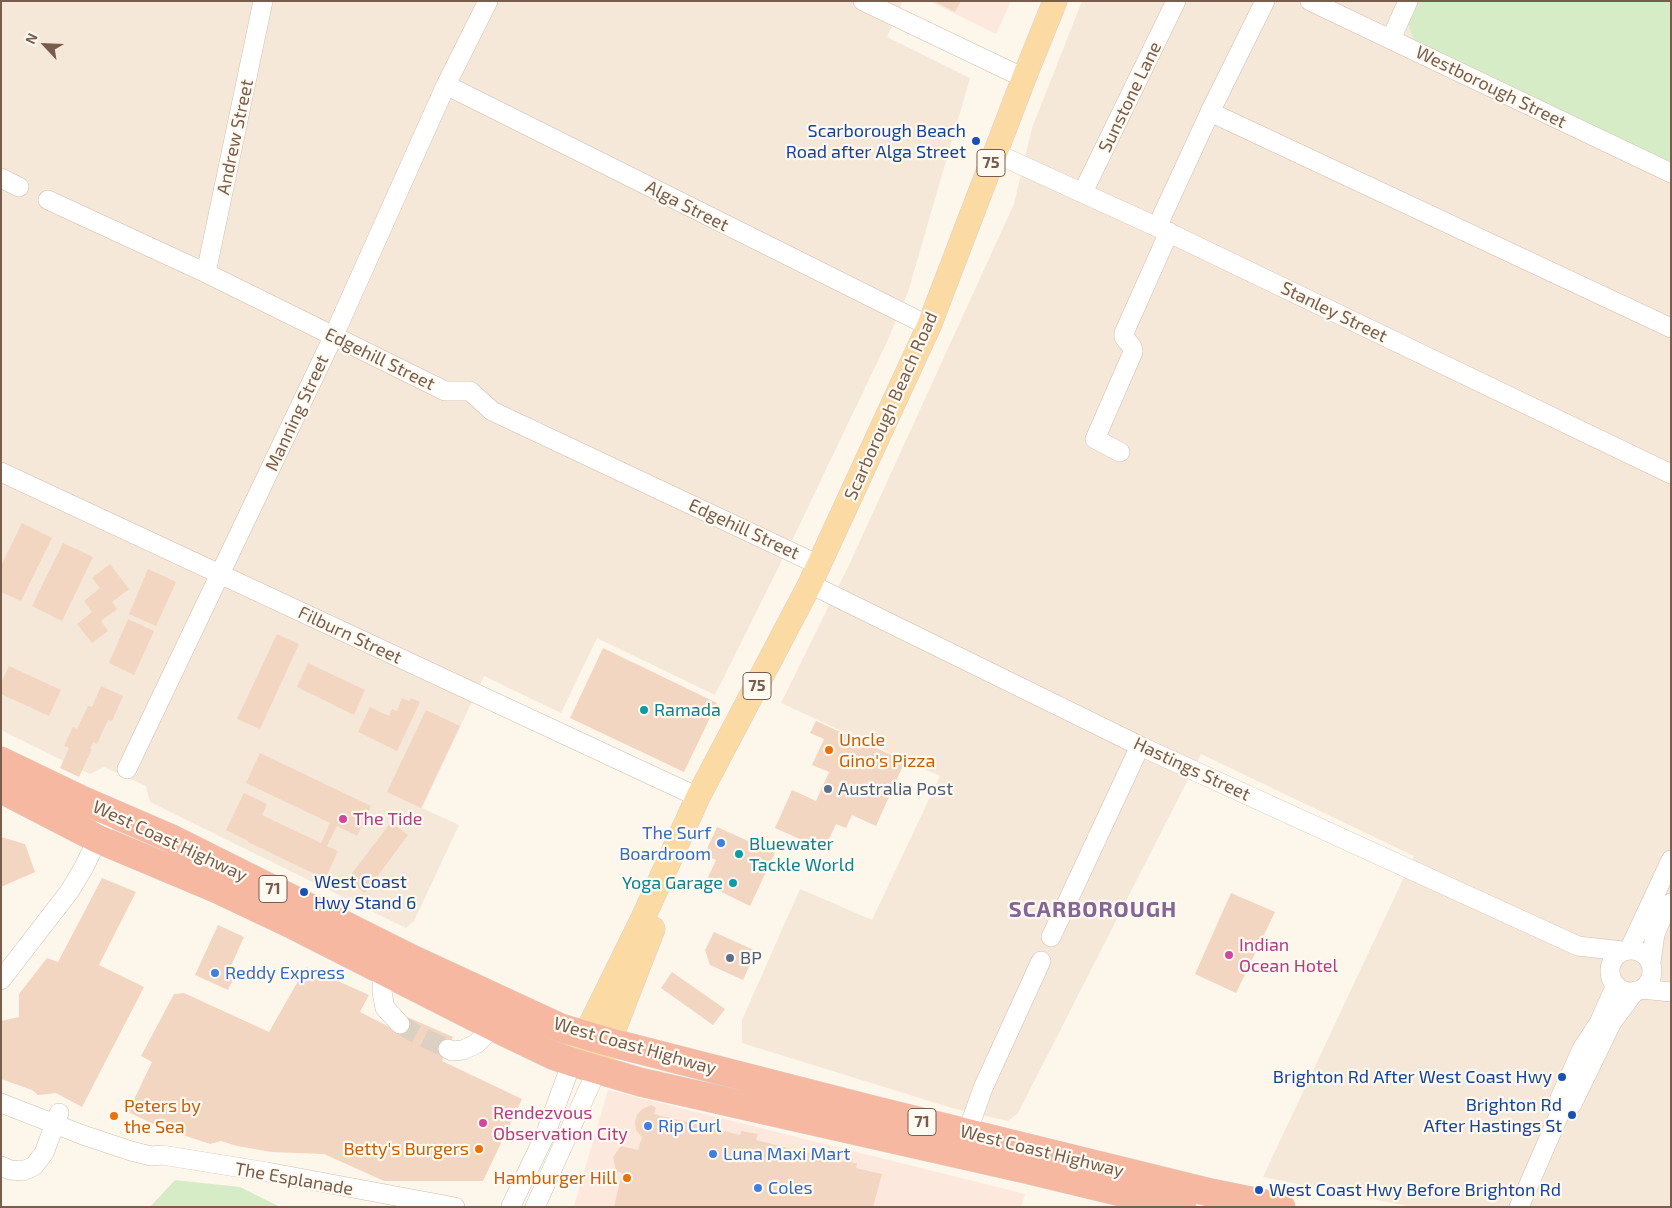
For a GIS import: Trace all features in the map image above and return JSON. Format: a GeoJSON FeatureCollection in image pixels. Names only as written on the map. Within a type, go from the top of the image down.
{"type":"FeatureCollection","features":[{"type":"Feature","properties":{"kind":"highway","name":"West Coast Highway"},"geometry":{"type":"LineString","coordinates":[[1,761],[82,800],[170,838],[419,963],[554,1026],[597,1039],[967,1133],[1281,1207]]}},
{"type":"Feature","properties":{"kind":"highway","name":"West Coast Highway"},"geometry":{"type":"LineString","coordinates":[[1,790],[98,839],[217,889],[552,1055],[640,1082],[1025,1169],[1182,1207]]}},
{"type":"Feature","properties":{"kind":"main road","name":"Scarborough Beach Road"},"geometry":{"type":"LineString","coordinates":[[585,1066],[698,797],[814,574],[929,326],[1055,1]]}},
{"type":"Feature","properties":{"kind":"street","name":"Andrew Street"},"geometry":{"type":"LineString","coordinates":[[206,273],[263,1]]}},
{"type":"Feature","properties":{"kind":"street","name":"Manning Street"},"geometry":{"type":"LineString","coordinates":[[126,769],[334,335],[446,85],[488,1]]}},
{"type":"Feature","properties":{"kind":"street"},"geometry":{"type":"LineString","coordinates":[[862,1],[1024,78]]}},
{"type":"Feature","properties":{"kind":"street","name":"Sunstone Lane"},"geometry":{"type":"LineString","coordinates":[[1084,192],[1176,1]]}},
{"type":"Feature","properties":{"kind":"street"},"geometry":{"type":"LineString","coordinates":[[1120,452],[1095,439],[1133,352],[1132,347],[1124,337],[1124,333],[1210,112],[1265,1]]}},
{"type":"Feature","properties":{"kind":"street","name":"Westborough Street"},"geometry":{"type":"LineString","coordinates":[[1310,1],[1671,173]]}},
{"type":"Feature","properties":{"kind":"street"},"geometry":{"type":"LineString","coordinates":[[1391,39],[1408,1]]}},
{"type":"Feature","properties":{"kind":"street","name":"Alga Street"},"geometry":{"type":"LineString","coordinates":[[446,85],[929,326]]}},
{"type":"Feature","properties":{"kind":"street"},"geometry":{"type":"LineString","coordinates":[[1210,112],[1671,328]]}},
{"type":"Feature","properties":{"kind":"street","name":"Stanley Street"},"geometry":{"type":"LineString","coordinates":[[995,153],[1084,192],[1671,474]]}},
{"type":"Feature","properties":{"kind":"street"},"geometry":{"type":"LineString","coordinates":[[1,178],[19,187]]}},
{"type":"Feature","properties":{"kind":"street","name":"Edgehill Street"},"geometry":{"type":"LineString","coordinates":[[48,200],[206,273],[445,390],[470,391],[492,411],[814,574]]}},
{"type":"Feature","properties":{"kind":"street","name":"Filburn Street"},"geometry":{"type":"LineString","coordinates":[[1,472],[698,797]]}},
{"type":"Feature","properties":{"kind":"street","name":"Hastings Street"},"geometry":{"type":"LineString","coordinates":[[814,574],[1140,746],[1578,946],[1625,951]]}},
{"type":"Feature","properties":{"kind":"street"},"geometry":{"type":"LineString","coordinates":[[1051,937],[1140,746]]}},
{"type":"Feature","properties":{"kind":"street"},"geometry":{"type":"LineString","coordinates":[[1,980],[69,892],[112,813]]}},
{"type":"Feature","properties":{"kind":"street"},"geometry":{"type":"LineString","coordinates":[[1519,1207],[1560,1113],[1560,1098],[1582,1049],[1599,1023],[1614,982],[1611,966],[1613,960],[1625,951],[1671,860]]}},
{"type":"Feature","properties":{"kind":"street"},"geometry":{"type":"LineString","coordinates":[[1560,1113],[1572,1104],[1612,1022],[1638,990],[1650,980],[1655,934],[1665,910],[1671,903]]}},
{"type":"Feature","properties":{"kind":"street","name":"Hastings Street"},"geometry":{"type":"LineString","coordinates":[[1578,946],[1614,982]]}},
{"type":"Feature","properties":{"kind":"street"},"geometry":{"type":"LineString","coordinates":[[1625,951],[1641,952],[1671,984]]}},
{"type":"Feature","properties":{"kind":"street"},"geometry":{"type":"LineString","coordinates":[[967,1133],[983,1088],[1041,961]]}},
{"type":"Feature","properties":{"kind":"street"},"geometry":{"type":"LineString","coordinates":[[382,970],[382,992],[386,1008],[400,1024]]}},
{"type":"Feature","properties":{"kind":"street"},"geometry":{"type":"LineString","coordinates":[[1614,982],[1628,992],[1638,990],[1671,992]]}},
{"type":"Feature","properties":{"kind":"street"},"geometry":{"type":"LineString","coordinates":[[448,1049],[452,1051],[463,1050],[476,1044],[494,1027]]}},
{"type":"Feature","properties":{"kind":"street","name":"Scarborough Beach Road"},"geometry":{"type":"LineString","coordinates":[[510,1206],[545,1135],[585,1066]]}},
{"type":"Feature","properties":{"kind":"street","name":"Scarborough Beach Road"},"geometry":{"type":"LineString","coordinates":[[535,1207],[585,1066]]}},
{"type":"Feature","properties":{"kind":"street","name":"The Esplanade"},"geometry":{"type":"LineString","coordinates":[[1,1091],[57,1119],[131,1151],[151,1156],[162,1155],[306,1179],[455,1207]]}},
{"type":"Feature","properties":{"kind":"street","name":"The Esplanade"},"geometry":{"type":"LineString","coordinates":[[1,1103],[57,1119]]}},
{"type":"Feature","properties":{"kind":"street"},"geometry":{"type":"LineString","coordinates":[[1,1166],[10,1170],[23,1171],[34,1166],[44,1153],[57,1119]]}},
{"type":"Feature","properties":{"kind":"shaded area"},"geometry":{"type":"Polygon","coordinates":[[[1,1],[903,1],[887,37],[970,78],[908,292],[886,344],[798,528],[715,695],[597,638],[561,713],[484,676],[422,808],[459,825],[414,921],[406,928],[150,802],[146,786],[104,767],[90,774],[1,730],[1,1]]]}},
{"type":"Feature","properties":{"kind":"shaded area"},"geometry":{"type":"Polygon","coordinates":[[[929,1],[1011,1],[996,34],[929,1]]]}},
{"type":"Feature","properties":{"kind":"shaded area"},"geometry":{"type":"Polygon","coordinates":[[[1082,1],[1671,1],[1671,1207],[1413,1207],[1263,1177],[1414,856],[1201,754],[1018,1113],[1008,1121],[952,1108],[742,1043],[742,1020],[800,889],[872,920],[940,776],[781,703],[849,565],[1014,204],[1032,128],[1082,1]]]}},
{"type":"Feature","properties":{"kind":"shaded area"},"geometry":{"type":"Polygon","coordinates":[[[608,1090],[1025,1194],[1021,1207],[574,1206],[608,1090]]]}},
{"type":"Feature","properties":{"kind":"green space"},"geometry":{"type":"Polygon","coordinates":[[[1418,1],[1671,1],[1671,171],[1415,44],[1408,23],[1418,1]]]}},
{"type":"Feature","properties":{"kind":"green space"},"geometry":{"type":"Polygon","coordinates":[[[175,1180],[240,1187],[280,1207],[150,1207],[175,1180]]]}},
{"type":"Feature","properties":{"kind":"building"},"geometry":{"type":"Polygon","coordinates":[[[933,1],[961,1],[955,12],[933,1]]]}},
{"type":"Feature","properties":{"kind":"building"},"geometry":{"type":"Polygon","coordinates":[[[22,523],[52,538],[21,601],[1,592],[1,566],[22,523]]]}},
{"type":"Feature","properties":{"kind":"building"},"geometry":{"type":"Polygon","coordinates":[[[63,543],[93,557],[62,621],[32,606],[63,543]]]}},
{"type":"Feature","properties":{"kind":"building"},"geometry":{"type":"Polygon","coordinates":[[[110,564],[129,589],[112,602],[117,609],[101,621],[108,631],[92,643],[77,624],[92,612],[84,601],[100,588],[92,578],[110,564]]]}},
{"type":"Feature","properties":{"kind":"building"},"geometry":{"type":"Polygon","coordinates":[[[148,569],[176,582],[156,626],[129,614],[148,569]]]}},
{"type":"Feature","properties":{"kind":"building"},"geometry":{"type":"Polygon","coordinates":[[[128,619],[154,631],[134,675],[109,663],[128,619]]]}},
{"type":"Feature","properties":{"kind":"building"},"geometry":{"type":"Polygon","coordinates":[[[277,634],[299,644],[260,729],[237,719],[277,634]]]}},
{"type":"Feature","properties":{"kind":"building","name":"Ramada"},"geometry":{"type":"Polygon","coordinates":[[[603,648],[717,703],[684,772],[570,718],[603,648]]]}},
{"type":"Feature","properties":{"kind":"building"},"geometry":{"type":"Polygon","coordinates":[[[308,663],[365,690],[354,715],[297,687],[308,663]]]}},
{"type":"Feature","properties":{"kind":"building"},"geometry":{"type":"Polygon","coordinates":[[[9,666],[61,690],[49,716],[1,694],[1,683],[9,666]]]}},
{"type":"Feature","properties":{"kind":"building"},"geometry":{"type":"Polygon","coordinates":[[[101,686],[123,696],[112,721],[108,720],[97,744],[93,742],[90,749],[92,749],[79,777],[60,768],[69,748],[64,746],[73,727],[77,729],[88,706],[92,707],[101,686]]]}},
{"type":"Feature","properties":{"kind":"building"},"geometry":{"type":"Polygon","coordinates":[[[402,698],[409,701],[411,698],[420,702],[397,751],[358,732],[370,707],[389,716],[392,709],[397,711],[402,698]]]}},
{"type":"Feature","properties":{"kind":"building"},"geometry":{"type":"Polygon","coordinates":[[[426,710],[460,726],[421,808],[387,792],[426,710]]]}},
{"type":"Feature","properties":{"kind":"building"},"geometry":{"type":"Polygon","coordinates":[[[816,721],[905,761],[876,826],[852,815],[846,828],[836,824],[824,850],[775,828],[792,790],[816,801],[829,772],[812,765],[824,739],[810,733],[816,721]]]}},
{"type":"Feature","properties":{"kind":"building","name":"The Tide"},"geometry":{"type":"Polygon","coordinates":[[[260,753],[371,806],[357,836],[337,826],[327,846],[338,851],[325,879],[226,830],[244,793],[267,804],[262,815],[321,843],[330,823],[246,783],[260,753]]]}},
{"type":"Feature","properties":{"kind":"building"},"geometry":{"type":"Polygon","coordinates":[[[391,822],[408,835],[365,893],[347,880],[391,822]]]}},
{"type":"Feature","properties":{"kind":"building"},"geometry":{"type":"Polygon","coordinates":[[[717,827],[775,853],[750,906],[705,884],[716,860],[704,855],[717,827]]]}},
{"type":"Feature","properties":{"kind":"building"},"geometry":{"type":"Polygon","coordinates":[[[1,837],[25,844],[35,872],[1,887],[1,837]]]}},
{"type":"Feature","properties":{"kind":"building"},"geometry":{"type":"Polygon","coordinates":[[[102,878],[136,892],[99,965],[144,987],[82,1107],[56,1093],[38,1095],[32,1090],[1,1079],[1,1021],[19,1017],[19,994],[47,958],[58,962],[102,878]]]}},
{"type":"Feature","properties":{"kind":"building","name":"Indian Ocean Hotel"},"geometry":{"type":"Polygon","coordinates":[[[1231,893],[1275,912],[1236,993],[1195,974],[1231,893]]]}},
{"type":"Feature","properties":{"kind":"building"},"geometry":{"type":"Polygon","coordinates":[[[218,925],[244,937],[230,968],[237,971],[228,990],[195,975],[218,925]]]}},
{"type":"Feature","properties":{"kind":"building","name":"BP"},"geometry":{"type":"Polygon","coordinates":[[[714,932],[756,951],[743,980],[710,965],[705,950],[714,932]]]}},
{"type":"Feature","properties":{"kind":"building"},"geometry":{"type":"Polygon","coordinates":[[[306,967],[369,995],[360,1012],[397,1031],[405,1016],[453,1037],[442,1061],[522,1099],[483,1181],[384,1181],[324,1154],[271,1152],[221,1141],[210,1144],[162,1128],[128,1112],[152,1062],[141,1056],[174,994],[184,993],[269,1032],[306,967]]]}},
{"type":"Feature","properties":{"kind":"building","name":"BP"},"geometry":{"type":"Polygon","coordinates":[[[672,972],[725,1009],[713,1025],[661,988],[672,972]]]}},
{"type":"Feature","properties":{"kind":"building","name":"Luna Maxi Mart"},"geometry":{"type":"Polygon","coordinates":[[[651,1105],[656,1108],[654,1114],[740,1135],[741,1131],[758,1134],[756,1140],[844,1162],[844,1158],[853,1159],[852,1163],[857,1163],[856,1168],[882,1174],[873,1207],[614,1207],[622,1173],[616,1171],[613,1157],[621,1146],[638,1150],[642,1137],[636,1130],[635,1122],[637,1115],[642,1109],[651,1105]]]}},
{"type":"Feature","properties":{"kind":"tunnel"},"geometry":{"type":"LineString","coordinates":[[400,1024],[448,1049]]}},
{"type":"Feature","properties":{"kind":"place","name":"Scarborough Beach Road after Alga Street"},"geometry":{"type":"Point","coordinates":[976,141]}},
{"type":"Feature","properties":{"kind":"place","name":"Ramada"},"geometry":{"type":"Point","coordinates":[644,710]}},
{"type":"Feature","properties":{"kind":"place","name":"Uncle Gino's Pizza"},"geometry":{"type":"Point","coordinates":[829,750]}},
{"type":"Feature","properties":{"kind":"place","name":"Australia Post"},"geometry":{"type":"Point","coordinates":[828,789]}},
{"type":"Feature","properties":{"kind":"place","name":"The Tide"},"geometry":{"type":"Point","coordinates":[343,819]}},
{"type":"Feature","properties":{"kind":"place","name":"The Surf Boardroom"},"geometry":{"type":"Point","coordinates":[721,843]}},
{"type":"Feature","properties":{"kind":"place","name":"Bluewater Tackle World"},"geometry":{"type":"Point","coordinates":[739,854]}},
{"type":"Feature","properties":{"kind":"place","name":"Yoga Garage"},"geometry":{"type":"Point","coordinates":[733,883]}},
{"type":"Feature","properties":{"kind":"place","name":"West Coast Hwy Stand 6"},"geometry":{"type":"Point","coordinates":[304,892]}},
{"type":"Feature","properties":{"kind":"place","name":"Indian Ocean Hotel"},"geometry":{"type":"Point","coordinates":[1229,955]}},
{"type":"Feature","properties":{"kind":"place","name":"BP"},"geometry":{"type":"Point","coordinates":[730,958]}},
{"type":"Feature","properties":{"kind":"place","name":"Reddy Express"},"geometry":{"type":"Point","coordinates":[215,973]}},
{"type":"Feature","properties":{"kind":"place","name":"Brighton Rd After West Coast Hwy"},"geometry":{"type":"Point","coordinates":[1562,1077]}},
{"type":"Feature","properties":{"kind":"place","name":"Brighton Rd After Hastings St"},"geometry":{"type":"Point","coordinates":[1572,1115]}},
{"type":"Feature","properties":{"kind":"place","name":"Peters by the Sea"},"geometry":{"type":"Point","coordinates":[114,1116]}},
{"type":"Feature","properties":{"kind":"place","name":"Rendezvous Observation City"},"geometry":{"type":"Point","coordinates":[483,1123]}},
{"type":"Feature","properties":{"kind":"place","name":"Rip Curl"},"geometry":{"type":"Point","coordinates":[648,1126]}},
{"type":"Feature","properties":{"kind":"place","name":"Betty's Burgers"},"geometry":{"type":"Point","coordinates":[479,1149]}},
{"type":"Feature","properties":{"kind":"place","name":"Luna Maxi Mart"},"geometry":{"type":"Point","coordinates":[713,1154]}},
{"type":"Feature","properties":{"kind":"place","name":"Hamburger Hill"},"geometry":{"type":"Point","coordinates":[627,1178]}},
{"type":"Feature","properties":{"kind":"place","name":"Coles"},"geometry":{"type":"Point","coordinates":[758,1188]}},
{"type":"Feature","properties":{"kind":"place","name":"West Coast Hwy Before Brighton Rd"},"geometry":{"type":"Point","coordinates":[1259,1190]}},
{"type":"Feature","properties":{"kind":"district","name":"SCARBOROUGH"},"geometry":{"type":"Point","coordinates":[1093,910]}}]}
